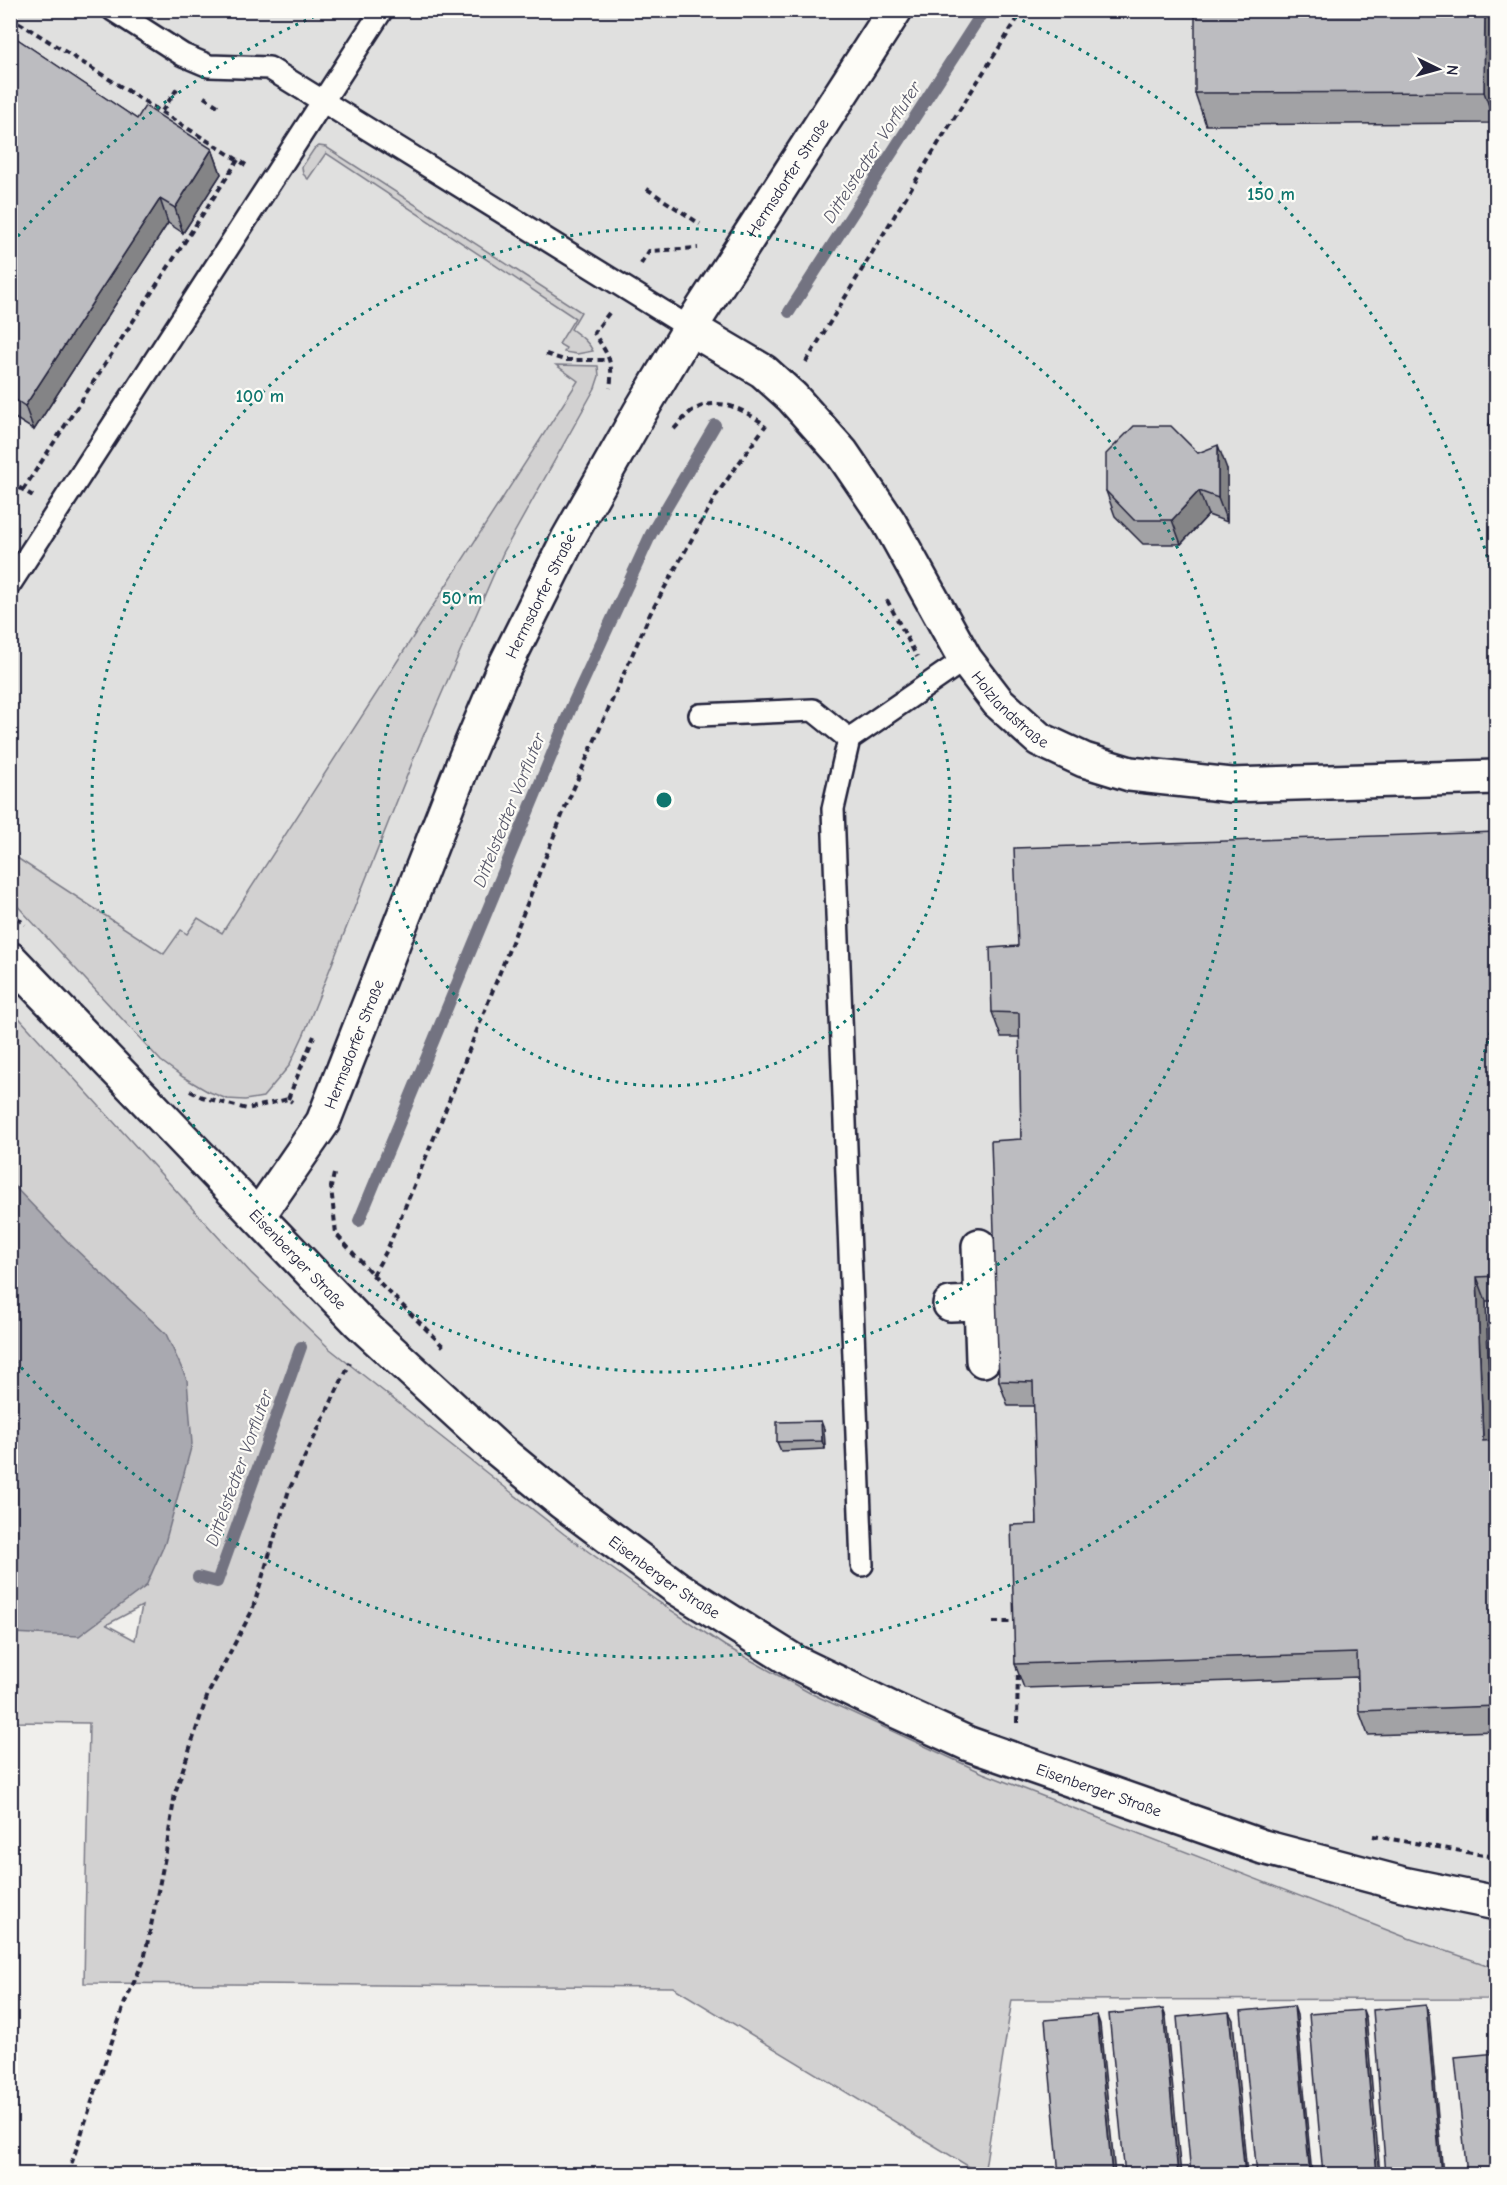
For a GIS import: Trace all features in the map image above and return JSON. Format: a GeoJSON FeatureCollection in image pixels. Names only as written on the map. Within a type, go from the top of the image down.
{"type":"FeatureCollection","features":[{"type":"Feature","properties":{"kind":"street","name":"Hermsdorfer Straße"},"geometry":{"type":"LineString","coordinates":[[258,1216],[323,1122],[502,672],[568,539],[690,328],[895,10]]}},
{"type":"Feature","properties":{"kind":"street","name":"Holzlandstraße"},"geometry":{"type":"LineString","coordinates":[[690,328],[763,371],[792,397],[842,453],[889,522],[965,659],[998,702],[1040,739],[1084,760],[1130,774],[1231,785],[1497,777]]}},
{"type":"Feature","properties":{"kind":"street","name":"Eisenberger Straße"},"geometry":{"type":"LineString","coordinates":[[10,959],[370,1332],[469,1423],[561,1502],[676,1588],[795,1662],[892,1710],[969,1744],[1263,1847],[1392,1881],[1497,1903]]}},
{"type":"Feature","properties":{"kind":"street"},"geometry":{"type":"LineString","coordinates":[[979,1246],[979,1303],[983,1360]]}},
{"type":"Feature","properties":{"kind":"lane"},"geometry":{"type":"LineString","coordinates":[[113,10],[183,55],[209,66],[269,68],[690,328]]}},
{"type":"Feature","properties":{"kind":"lane"},"geometry":{"type":"LineString","coordinates":[[10,584],[382,10]]}},
{"type":"Feature","properties":{"kind":"lane"},"geometry":{"type":"LineString","coordinates":[[862,1564],[833,809],[849,739],[965,659]]}},
{"type":"Feature","properties":{"kind":"lane"},"geometry":{"type":"LineString","coordinates":[[700,715],[813,710],[849,739]]}},
{"type":"Feature","properties":{"kind":"path"},"geometry":{"type":"LineString","coordinates":[[806,362],[941,139],[1023,10]]}},
{"type":"Feature","properties":{"kind":"path"},"geometry":{"type":"LineString","coordinates":[[10,17],[272,182]]}},
{"type":"Feature","properties":{"kind":"path"},"geometry":{"type":"LineString","coordinates":[[162,111],[181,82]]}},
{"type":"Feature","properties":{"kind":"path"},"geometry":{"type":"LineString","coordinates":[[23,490],[238,160]]}},
{"type":"Feature","properties":{"kind":"path"},"geometry":{"type":"LineString","coordinates":[[647,189],[700,224]]}},
{"type":"Feature","properties":{"kind":"path"},"geometry":{"type":"LineString","coordinates":[[703,239],[697,248],[649,251],[626,290],[594,333],[611,360],[613,371],[609,395],[673,430],[693,410],[717,403],[739,407],[775,431]]}},
{"type":"Feature","properties":{"kind":"path"},"geometry":{"type":"LineString","coordinates":[[546,354],[564,360],[611,360]]}},
{"type":"Feature","properties":{"kind":"path"},"geometry":{"type":"LineString","coordinates":[[373,1275],[387,1250],[441,1120],[565,808],[650,614],[717,494],[766,424]]}},
{"type":"Feature","properties":{"kind":"path"},"geometry":{"type":"LineString","coordinates":[[882,590],[930,683]]}},
{"type":"Feature","properties":{"kind":"path"},"geometry":{"type":"LineString","coordinates":[[10,910],[26,927]]}},
{"type":"Feature","properties":{"kind":"path"},"geometry":{"type":"LineString","coordinates":[[185,1088],[202,1097],[247,1109],[288,1099]]}},
{"type":"Feature","properties":{"kind":"path"},"geometry":{"type":"LineString","coordinates":[[336,1166],[331,1187],[336,1234],[447,1350]]}},
{"type":"Feature","properties":{"kind":"path"},"geometry":{"type":"LineString","coordinates":[[68,2175],[125,2002],[144,1960],[166,1852],[175,1793],[208,1694],[252,1611],[289,1490],[344,1372],[370,1332]]}},
{"type":"Feature","properties":{"kind":"path"},"geometry":{"type":"LineString","coordinates":[[993,1622],[1017,1622],[1017,1633]]}},
{"type":"Feature","properties":{"kind":"path"},"geometry":{"type":"LineString","coordinates":[[1016,1726],[1018,1666]]}},
{"type":"Feature","properties":{"kind":"path"},"geometry":{"type":"LineString","coordinates":[[1370,1835],[1497,1857]]}},
{"type":"Feature","properties":{"kind":"shaded area"},"geometry":{"type":"Polygon","coordinates":[[[11,11],[1496,11],[1496,1968],[1405,1937],[983,1773],[810,1693],[725,1646],[657,1601],[564,1534],[330,1349],[251,1273],[11,1009],[11,11]]]}},
{"type":"Feature","properties":{"kind":"shaded area"},"geometry":{"type":"Polygon","coordinates":[[[319,146],[326,147],[581,312],[571,329],[586,341],[593,351],[577,354],[564,352],[566,348],[559,344],[575,318],[326,153],[308,179],[303,174],[302,167],[314,149],[319,146]]]}},
{"type":"Feature","properties":{"kind":"shaded area"},"geometry":{"type":"Polygon","coordinates":[[[556,365],[598,366],[599,376],[595,388],[503,553],[418,748],[304,1034],[289,1066],[263,1097],[245,1100],[227,1099],[207,1091],[161,1061],[11,899],[11,854],[164,954],[181,930],[187,934],[198,918],[222,933],[578,381],[556,365]]]}},
{"type":"Feature","properties":{"kind":"shaded area"},"geometry":{"type":"Polygon","coordinates":[[[11,1009],[251,1273],[330,1349],[564,1534],[657,1601],[725,1646],[810,1693],[983,1773],[1405,1937],[1496,1968],[1496,1999],[1012,2000],[984,2174],[981,2174],[673,1987],[84,1983],[89,1723],[11,1722],[11,1009]],[[142,1606],[106,1625],[135,1640],[142,1606]]]}},
{"type":"Feature","properties":{"kind":"shaded area"},"geometry":{"type":"Polygon","coordinates":[[[11,1183],[71,1245],[166,1334],[187,1380],[192,1444],[165,1543],[146,1586],[79,1636],[11,1633],[11,1183]]]}},
{"type":"Feature","properties":{"kind":"building"},"geometry":{"type":"Polygon","coordinates":[[[1195,10],[1485,10],[1484,92],[1195,93],[1195,10]]]}},
{"type":"Feature","properties":{"kind":"building"},"geometry":{"type":"Polygon","coordinates":[[[10,34],[137,119],[145,106],[212,149],[175,208],[160,199],[25,406],[10,396],[10,34]]]}},
{"type":"Feature","properties":{"kind":"building"},"geometry":{"type":"Polygon","coordinates":[[[1497,388],[1497,462],[1490,463],[1489,426],[1497,388]]]}},
{"type":"Feature","properties":{"kind":"building"},"geometry":{"type":"Polygon","coordinates":[[[1134,426],[1171,426],[1198,453],[1218,445],[1218,498],[1199,491],[1172,520],[1134,520],[1106,491],[1106,454],[1134,426]]]}},
{"type":"Feature","properties":{"kind":"building"},"geometry":{"type":"Polygon","coordinates":[[[1497,484],[1497,594],[1491,485],[1497,484]]]}},
{"type":"Feature","properties":{"kind":"building"},"geometry":{"type":"Polygon","coordinates":[[[1497,832],[1497,1276],[1477,1277],[1483,1441],[1497,1440],[1497,1706],[1359,1711],[1357,1653],[1015,1664],[1011,1525],[1037,1524],[1033,1382],[999,1381],[991,1141],[1021,1139],[1019,1013],[992,1012],[990,948],[1018,946],[1014,848],[1497,832]]]}},
{"type":"Feature","properties":{"kind":"building"},"geometry":{"type":"Polygon","coordinates":[[[821,1421],[822,1441],[777,1442],[777,1422],[821,1421]]]}},
{"type":"Feature","properties":{"kind":"building"},"geometry":{"type":"Polygon","coordinates":[[[1426,2005],[1441,2175],[1386,2175],[1373,2010],[1426,2005]]]}},
{"type":"Feature","properties":{"kind":"building"},"geometry":{"type":"Polygon","coordinates":[[[1294,2006],[1310,2175],[1257,2175],[1241,2011],[1294,2006]]]}},
{"type":"Feature","properties":{"kind":"building"},"geometry":{"type":"Polygon","coordinates":[[[1163,2009],[1178,2175],[1125,2175],[1109,2014],[1163,2009]]]}},
{"type":"Feature","properties":{"kind":"building"},"geometry":{"type":"Polygon","coordinates":[[[1363,2010],[1377,2175],[1323,2175],[1309,2014],[1363,2010]]]}},
{"type":"Feature","properties":{"kind":"building"},"geometry":{"type":"Polygon","coordinates":[[[1229,2012],[1245,2175],[1191,2175],[1177,2017],[1229,2012]]]}},
{"type":"Feature","properties":{"kind":"building"},"geometry":{"type":"Polygon","coordinates":[[[1097,2015],[1112,2175],[1059,2175],[1045,2020],[1097,2015]]]}},
{"type":"Feature","properties":{"kind":"building"},"geometry":{"type":"Polygon","coordinates":[[[1497,2053],[1497,2173],[1467,2175],[1455,2057],[1497,2053]]]}},
{"type":"Feature","properties":{"kind":"waterway","name":"Dittelstedter Vorfluter"},"geometry":{"type":"LineString","coordinates":[[789,312],[984,10]]}},
{"type":"Feature","properties":{"kind":"waterway","name":"Dittelstedter Vorfluter"},"geometry":{"type":"LineString","coordinates":[[359,1221],[571,708],[651,534],[715,425]]}},
{"type":"Feature","properties":{"kind":"waterway","name":"Dittelstedter Vorfluter"},"geometry":{"type":"LineString","coordinates":[[198,1577],[217,1582],[301,1347]]}}]}
